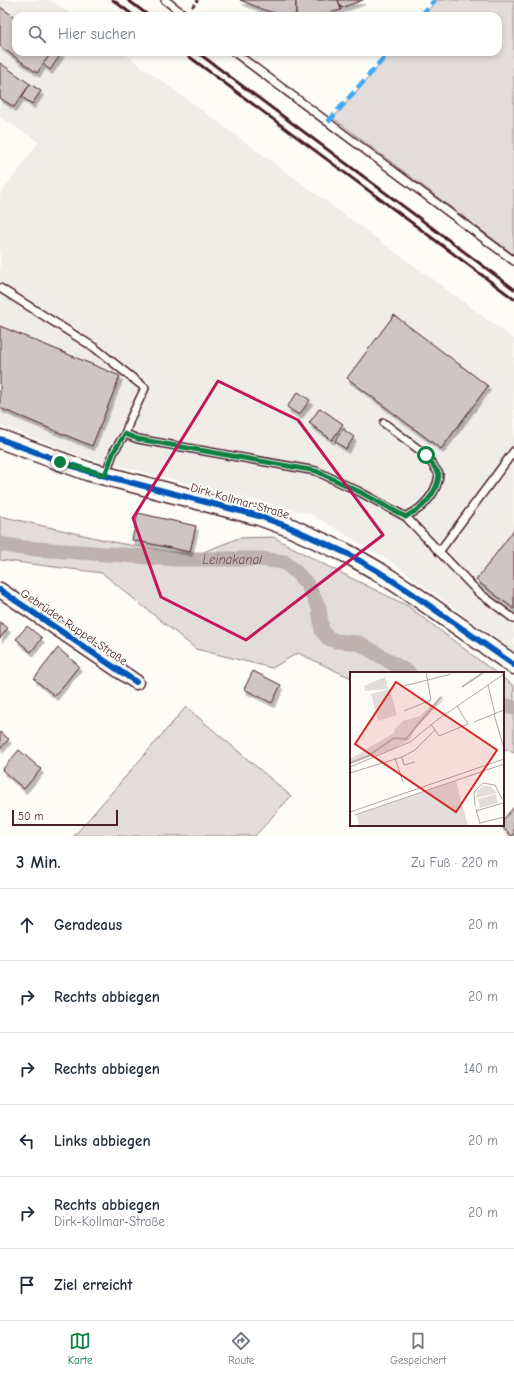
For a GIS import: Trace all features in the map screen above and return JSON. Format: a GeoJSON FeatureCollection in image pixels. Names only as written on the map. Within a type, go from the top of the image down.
{"type":"FeatureCollection","features":[{"type":"Feature","properties":{"kind":"street","name":"Dirk-Kollmar-Straße"},"geometry":{"type":"LineString","coordinates":[[0,439],[60,462],[259,516],[289,527],[376,570],[514,665]]}},
{"type":"Feature","properties":{"kind":"street","name":"Gebrüder-Ruppel-Straße"},"geometry":{"type":"LineString","coordinates":[[0,590],[136,682]]}},
{"type":"Feature","properties":{"kind":"lane"},"geometry":{"type":"LineString","coordinates":[[165,0],[181,12]]}},
{"type":"Feature","properties":{"kind":"lane"},"geometry":{"type":"LineString","coordinates":[[239,56],[514,261]]}},
{"type":"Feature","properties":{"kind":"lane"},"geometry":{"type":"LineString","coordinates":[[0,288],[95,348],[145,388],[131,417],[125,434],[114,451],[105,475]]}},
{"type":"Feature","properties":{"kind":"lane"},"geometry":{"type":"LineString","coordinates":[[384,423],[426,455],[439,474],[438,484],[430,497],[420,508],[410,513],[406,517]]}},
{"type":"Feature","properties":{"kind":"lane"},"geometry":{"type":"LineString","coordinates":[[125,434],[138,439],[316,471],[358,491],[406,517],[478,592],[514,619]]}},
{"type":"Feature","properties":{"kind":"lane"},"geometry":{"type":"LineString","coordinates":[[439,552],[514,451]]}},
{"type":"Feature","properties":{"kind":"highlighted area"},"geometry":{"type":"Polygon","coordinates":[[[218,381],[298,420],[383,535],[246,640],[161,597],[133,518],[218,381]]]}},
{"type":"Feature","properties":{"kind":"shaded area"},"geometry":{"type":"Polygon","coordinates":[[[0,0],[51,0],[68,12],[12,12],[12,56],[127,56],[514,339],[514,652],[393,563],[311,514],[83,457],[0,425],[0,194],[39,142],[0,117],[0,0]]]}},
{"type":"Feature","properties":{"kind":"shaded area"},"geometry":{"type":"Polygon","coordinates":[[[437,0],[514,0],[514,255],[333,118],[387,56],[502,56],[502,12],[426,12],[437,0]]]}},
{"type":"Feature","properties":{"kind":"shaded area"},"geometry":{"type":"Polygon","coordinates":[[[0,516],[118,543],[193,556],[239,538],[273,537],[329,567],[408,606],[495,672],[350,672],[350,678],[298,653],[272,668],[196,649],[102,573],[0,560],[0,516]]]}},
{"type":"Feature","properties":{"kind":"shaded area"},"geometry":{"type":"Polygon","coordinates":[[[504,679],[514,686],[514,753],[504,748],[504,679]]]}},
{"type":"Feature","properties":{"kind":"shaded area"},"geometry":{"type":"Polygon","coordinates":[[[186,707],[291,796],[255,836],[74,836],[186,707]]]}},
{"type":"Feature","properties":{"kind":"building"},"geometry":{"type":"Polygon","coordinates":[[[240,0],[296,0],[296,12],[272,12],[240,0]]]}},
{"type":"Feature","properties":{"kind":"building"},"geometry":{"type":"Polygon","coordinates":[[[296,0],[338,0],[341,10],[333,12],[296,12],[296,0]]]}},
{"type":"Feature","properties":{"kind":"building"},"geometry":{"type":"Polygon","coordinates":[[[338,0],[363,0],[341,8],[338,0]]]}},
{"type":"Feature","properties":{"kind":"building"},"geometry":{"type":"Polygon","coordinates":[[[0,7],[12,15],[12,55],[0,46],[0,7]]]}},
{"type":"Feature","properties":{"kind":"building"},"geometry":{"type":"Polygon","coordinates":[[[14,56],[49,56],[37,73],[14,56]]]}},
{"type":"Feature","properties":{"kind":"building"},"geometry":{"type":"Polygon","coordinates":[[[49,56],[59,56],[50,70],[43,64],[49,56]]]}},
{"type":"Feature","properties":{"kind":"building"},"geometry":{"type":"Polygon","coordinates":[[[0,63],[30,84],[14,107],[0,98],[0,63]]]}},
{"type":"Feature","properties":{"kind":"building"},"geometry":{"type":"Polygon","coordinates":[[[30,84],[41,91],[32,104],[22,97],[30,84]]]}},
{"type":"Feature","properties":{"kind":"building"},"geometry":{"type":"Polygon","coordinates":[[[394,315],[488,386],[441,449],[347,378],[394,315]]]}},
{"type":"Feature","properties":{"kind":"building"},"geometry":{"type":"Polygon","coordinates":[[[0,326],[120,376],[92,446],[0,408],[0,326]]]}},
{"type":"Feature","properties":{"kind":"building"},"geometry":{"type":"Polygon","coordinates":[[[298,392],[310,400],[299,415],[287,407],[298,392]]]}},
{"type":"Feature","properties":{"kind":"building"},"geometry":{"type":"Polygon","coordinates":[[[320,408],[343,424],[332,440],[309,423],[320,408]]]}},
{"type":"Feature","properties":{"kind":"building"},"geometry":{"type":"Polygon","coordinates":[[[343,429],[354,437],[346,449],[335,441],[343,429]]]}},
{"type":"Feature","properties":{"kind":"building"},"geometry":{"type":"Polygon","coordinates":[[[138,513],[196,526],[190,552],[132,540],[138,513]]]}},
{"type":"Feature","properties":{"kind":"building"},"geometry":{"type":"Polygon","coordinates":[[[514,530],[514,609],[476,580],[514,530]]]}},
{"type":"Feature","properties":{"kind":"building"},"geometry":{"type":"Polygon","coordinates":[[[0,622],[8,628],[0,638],[0,622]]]}},
{"type":"Feature","properties":{"kind":"building"},"geometry":{"type":"Polygon","coordinates":[[[27,626],[42,638],[31,652],[16,639],[27,626]]]}},
{"type":"Feature","properties":{"kind":"building"},"geometry":{"type":"Polygon","coordinates":[[[58,648],[79,666],[55,696],[34,679],[58,648]]]}},
{"type":"Feature","properties":{"kind":"building"},"geometry":{"type":"Polygon","coordinates":[[[253,671],[281,685],[272,703],[244,689],[253,671]]]}},
{"type":"Feature","properties":{"kind":"building"},"geometry":{"type":"Polygon","coordinates":[[[0,732],[9,739],[0,749],[0,732]]]}},
{"type":"Feature","properties":{"kind":"building"},"geometry":{"type":"Polygon","coordinates":[[[19,750],[41,769],[24,789],[2,770],[19,750]]]}},
{"type":"Feature","properties":{"kind":"building"},"geometry":{"type":"Polygon","coordinates":[[[514,807],[514,835],[512,836],[501,826],[504,826],[504,819],[514,807]]]}},
{"type":"Feature","properties":{"kind":"waterway","name":"Leinakanal"},"geometry":{"type":"LineString","coordinates":[[0,544],[23,548],[176,559],[260,559],[284,562],[307,584],[319,608],[322,631],[328,638],[336,641],[359,643],[407,672]]}},
{"type":"Feature","properties":{"kind":"waterway","name":"Leinakanal"},"geometry":{"type":"LineString","coordinates":[[504,705],[514,708]]}},
{"type":"Feature","properties":{"kind":"railway"},"geometry":{"type":"LineString","coordinates":[[113,0],[129,12]]}},
{"type":"Feature","properties":{"kind":"railway"},"geometry":{"type":"LineString","coordinates":[[128,0],[144,12]]}},
{"type":"Feature","properties":{"kind":"railway"},"geometry":{"type":"LineString","coordinates":[[188,56],[514,299]]}},
{"type":"Feature","properties":{"kind":"railway"},"geometry":{"type":"LineString","coordinates":[[202,56],[514,289]]}},
{"type":"Feature","properties":{"kind":"marked path"},"geometry":{"type":"LineString","coordinates":[[424,12],[435,0]]}},
{"type":"Feature","properties":{"kind":"marked path"},"geometry":{"type":"LineString","coordinates":[[328,122],[386,56]]}},
{"type":"Feature","properties":{"kind":"cycle path"},"geometry":{"type":"LineString","coordinates":[[0,439],[87,471],[259,516],[289,527],[346,553],[376,570],[514,665]]}},
{"type":"Feature","properties":{"kind":"cycle path"},"geometry":{"type":"LineString","coordinates":[[0,590],[136,682]]}},
{"type":"Feature","properties":{"kind":"route"},"geometry":{"type":"LineString","coordinates":[[60,462],[105,475],[114,451],[125,434],[138,439],[316,471],[358,491],[406,517],[410,513],[420,508],[430,497],[438,484],[439,474],[426,455]]}}]}
